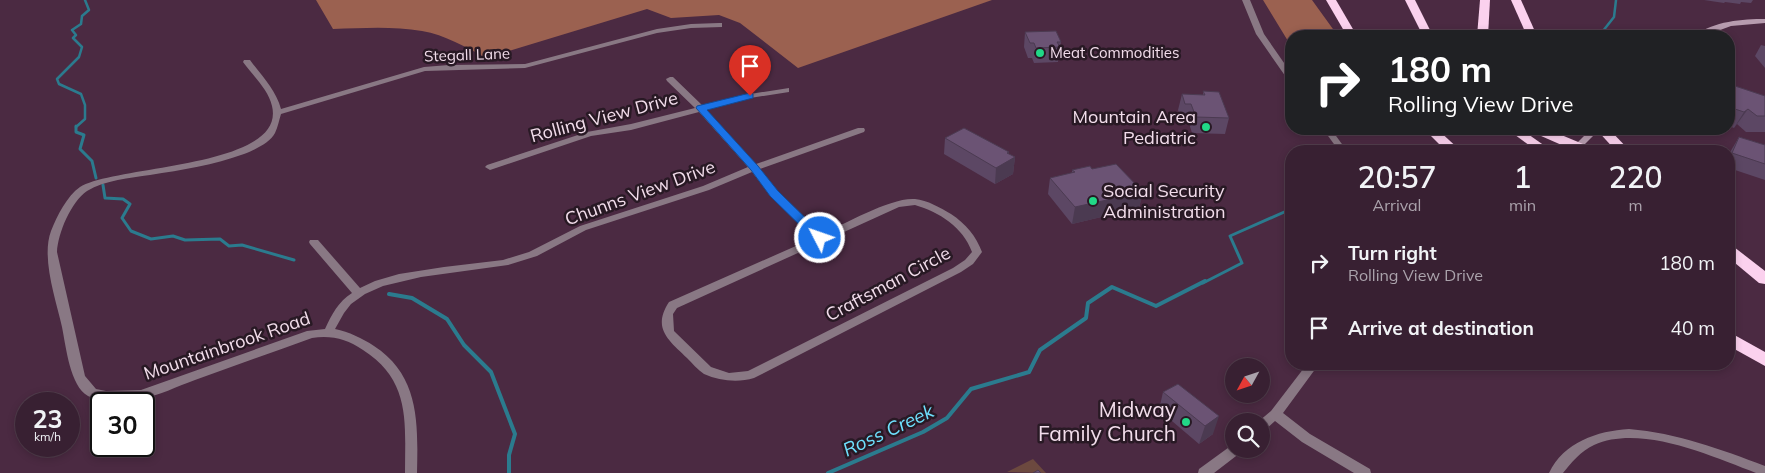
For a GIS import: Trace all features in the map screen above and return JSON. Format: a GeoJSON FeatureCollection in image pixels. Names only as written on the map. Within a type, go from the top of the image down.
{"type":"FeatureCollection","features":[{"type":"Feature","properties":{"kind":"highway"},"geometry":{"type":"LineString","coordinates":[[1331,0],[1349,30]]}},
{"type":"Feature","properties":{"kind":"highway"},"geometry":{"type":"LineString","coordinates":[[1341,0],[1353,30]]}},
{"type":"Feature","properties":{"kind":"highway"},"geometry":{"type":"LineString","coordinates":[[1410,0],[1425,30]]}},
{"type":"Feature","properties":{"kind":"highway"},"geometry":{"type":"LineString","coordinates":[[1483,30],[1485,0]]}},
{"type":"Feature","properties":{"kind":"highway"},"geometry":{"type":"LineString","coordinates":[[1516,0],[1529,30]]}},
{"type":"Feature","properties":{"kind":"highway"},"geometry":{"type":"LineString","coordinates":[[1437,135],[1447,145]]}},
{"type":"Feature","properties":{"kind":"highway"},"geometry":{"type":"LineString","coordinates":[[1522,135],[1536,145]]}},
{"type":"Feature","properties":{"kind":"highway"},"geometry":{"type":"LineString","coordinates":[[1549,135],[1568,145]]}},
{"type":"Feature","properties":{"kind":"highway"},"geometry":{"type":"LineString","coordinates":[[1608,135],[1617,145]]}},
{"type":"Feature","properties":{"kind":"highway"},"geometry":{"type":"LineString","coordinates":[[1735,255],[1765,279]]}},
{"type":"Feature","properties":{"kind":"highway"},"geometry":{"type":"LineString","coordinates":[[1735,342],[1765,360]]}},
{"type":"Feature","properties":{"kind":"main road"},"geometry":{"type":"LineString","coordinates":[[1712,30],[1730,25],[1765,21]]}},
{"type":"Feature","properties":{"kind":"main road"},"geometry":{"type":"LineString","coordinates":[[1580,145],[1590,135]]}},
{"type":"Feature","properties":{"kind":"street"},"geometry":{"type":"LineString","coordinates":[[1246,0],[1260,34],[1285,69]]}},
{"type":"Feature","properties":{"kind":"street","name":"Stegall Lane"},"geometry":{"type":"LineString","coordinates":[[277,113],[424,69],[437,67],[503,69],[525,66],[657,31],[691,26],[719,25]]}},
{"type":"Feature","properties":{"kind":"street"},"geometry":{"type":"LineString","coordinates":[[247,62],[270,94],[277,113]]}},
{"type":"Feature","properties":{"kind":"street"},"geometry":{"type":"LineString","coordinates":[[670,79],[700,108],[754,168],[774,194],[820,238]]}},
{"type":"Feature","properties":{"kind":"street","name":"Rolling View Drive"},"geometry":{"type":"LineString","coordinates":[[490,167],[590,134],[632,127],[700,108],[750,96],[786,90]]}},
{"type":"Feature","properties":{"kind":"street","name":"Mountainbrook Road"},"geometry":{"type":"LineString","coordinates":[[277,113],[268,136],[258,145],[248,150],[217,160],[116,177],[86,188],[77,195],[62,219],[52,247],[54,271],[79,377],[92,393],[106,396],[142,394],[311,334],[329,331],[345,335],[383,356],[400,380],[410,406],[411,473]]}},
{"type":"Feature","properties":{"kind":"street","name":"Chunns View Drive"},"geometry":{"type":"LineString","coordinates":[[329,331],[342,308],[358,293],[372,285],[395,278],[504,263],[520,259],[583,228],[706,188],[754,168],[861,130]]}},
{"type":"Feature","properties":{"kind":"street","name":"Craftsman Circle"},"geometry":{"type":"LineString","coordinates":[[915,202],[931,206],[961,227],[974,242],[977,252],[969,262],[957,270],[750,375],[729,377],[707,370],[669,332],[667,314],[673,305],[820,238],[898,204],[915,202]]}},
{"type":"Feature","properties":{"kind":"street"},"geometry":{"type":"LineString","coordinates":[[314,242],[358,293]]}},
{"type":"Feature","properties":{"kind":"street"},"geometry":{"type":"LineString","coordinates":[[1270,419],[1308,370]]}},
{"type":"Feature","properties":{"kind":"street"},"geometry":{"type":"LineString","coordinates":[[1275,414],[1306,438],[1365,473]]}},
{"type":"Feature","properties":{"kind":"street"},"geometry":{"type":"LineString","coordinates":[[1554,473],[1570,456],[1589,442],[1611,436],[1635,435],[1660,436],[1698,446],[1765,471]]}},
{"type":"Feature","properties":{"kind":"street"},"geometry":{"type":"LineString","coordinates":[[1204,473],[1225,457]]}},
{"type":"Feature","properties":{"kind":"shaded area"},"geometry":{"type":"Polygon","coordinates":[[[316,0],[992,0],[798,68],[740,23],[719,15],[671,18],[647,9],[486,58],[447,38],[422,31],[389,28],[333,29],[316,0]]]}},
{"type":"Feature","properties":{"kind":"shaded area"},"geometry":{"type":"Polygon","coordinates":[[[1263,0],[1312,0],[1334,30],[1285,30],[1285,36],[1263,0]]]}},
{"type":"Feature","properties":{"kind":"shaded area"},"geometry":{"type":"Polygon","coordinates":[[[1033,459],[1046,473],[1007,472],[1033,459]]]}},
{"type":"Feature","properties":{"kind":"building"},"geometry":{"type":"Polygon","coordinates":[[[1056,31],[1061,42],[1057,42],[1060,47],[1036,48],[1034,43],[1030,43],[1025,32],[1056,31]]]}},
{"type":"Feature","properties":{"kind":"building"},"geometry":{"type":"Polygon","coordinates":[[[1735,86],[1765,96],[1765,116],[1757,116],[1748,109],[1744,112],[1735,109],[1735,86]]]}},
{"type":"Feature","properties":{"kind":"building"},"geometry":{"type":"Polygon","coordinates":[[[1203,91],[1219,92],[1229,118],[1196,117],[1191,104],[1185,104],[1182,94],[1205,95],[1203,91]]]}},
{"type":"Feature","properties":{"kind":"building"},"geometry":{"type":"Polygon","coordinates":[[[964,128],[1015,157],[996,168],[945,138],[964,128]]]}},
{"type":"Feature","properties":{"kind":"building"},"geometry":{"type":"Polygon","coordinates":[[[1739,137],[1765,145],[1765,164],[1735,154],[1735,146],[1739,137]]]}},
{"type":"Feature","properties":{"kind":"building"},"geometry":{"type":"Polygon","coordinates":[[[1116,164],[1143,192],[1075,207],[1050,178],[1090,166],[1092,169],[1116,164]]]}},
{"type":"Feature","properties":{"kind":"building"},"geometry":{"type":"Polygon","coordinates":[[[1178,384],[1219,416],[1205,426],[1163,392],[1178,384]]]}},
{"type":"Feature","properties":{"kind":"waterway"},"geometry":{"type":"LineString","coordinates":[[76,127],[85,119],[85,105],[81,94],[59,84],[57,79],[79,57],[82,47],[73,38],[76,35],[72,30],[81,24],[82,16],[89,10],[85,0]]}},
{"type":"Feature","properties":{"kind":"waterway","name":"Ross Creek"},"geometry":{"type":"LineString","coordinates":[[1604,30],[1614,17],[1616,0]]}},
{"type":"Feature","properties":{"kind":"waterway"},"geometry":{"type":"LineString","coordinates":[[76,127],[76,132],[84,135],[80,149],[92,161],[96,178]]}},
{"type":"Feature","properties":{"kind":"waterway"},"geometry":{"type":"LineString","coordinates":[[103,185],[105,198],[123,199],[130,204],[122,218],[131,231],[151,239],[173,236],[185,240],[220,239],[229,246],[242,245],[294,260]]}},
{"type":"Feature","properties":{"kind":"waterway","name":"Ross Creek"},"geometry":{"type":"LineString","coordinates":[[1203,283],[1242,263],[1230,236],[1285,212]]}},
{"type":"Feature","properties":{"kind":"waterway","name":"Ross Creek"},"geometry":{"type":"LineString","coordinates":[[828,473],[923,432],[947,418],[971,389],[1029,372],[1040,350],[1086,318],[1088,303],[1112,287],[1156,306],[1205,281]]}},
{"type":"Feature","properties":{"kind":"waterway"},"geometry":{"type":"LineString","coordinates":[[389,294],[412,298],[447,319],[464,345],[491,372],[515,434],[509,455],[509,473]]}},
{"type":"Feature","properties":{"kind":"place","name":"Meat Commodities"},"geometry":{"type":"Point","coordinates":[1040,53]}},
{"type":"Feature","properties":{"kind":"place","name":"Mountain Area Pediatric"},"geometry":{"type":"Point","coordinates":[1206,127]}},
{"type":"Feature","properties":{"kind":"place","name":"Social Security Administration"},"geometry":{"type":"Point","coordinates":[1093,201]}},
{"type":"Feature","properties":{"kind":"place","name":"Midway Family Church"},"geometry":{"type":"Point","coordinates":[1186,422]}},
{"type":"Feature","properties":{"kind":"route"},"geometry":{"type":"LineString","coordinates":[[750,96],[700,108],[754,168],[774,194],[820,238]]}}]}
